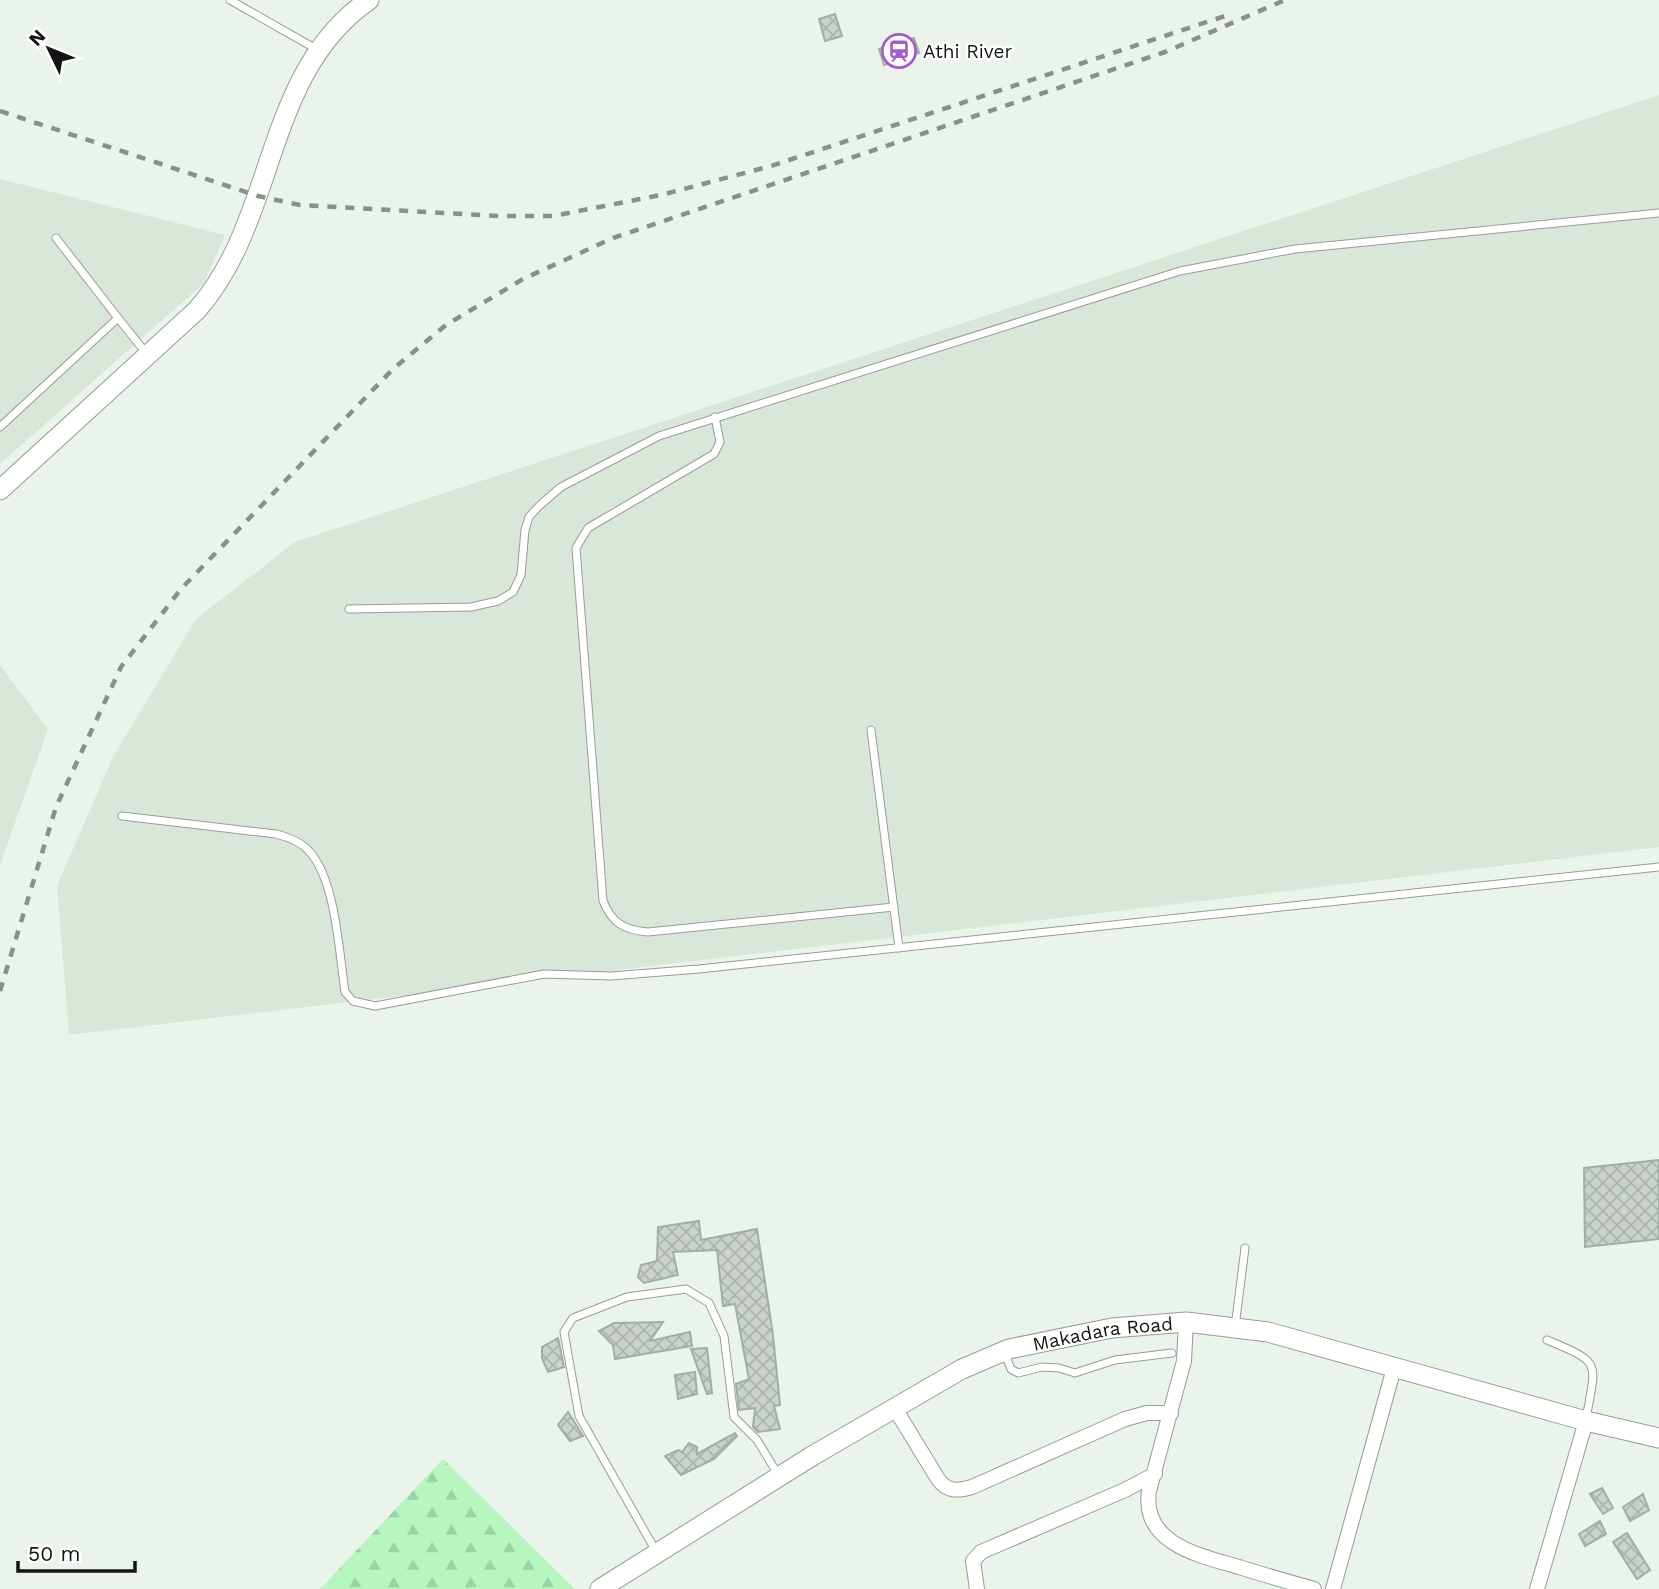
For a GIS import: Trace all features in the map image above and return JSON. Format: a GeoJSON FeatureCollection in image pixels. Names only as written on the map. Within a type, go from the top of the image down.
{"type":"FeatureCollection","features":[{"type":"Feature","properties":{"kind":"main road"},"geometry":{"type":"LineString","coordinates":[[0,490],[197,310],[229,269],[246,230],[288,108],[318,50],[334,27],[369,0]]}},
{"type":"Feature","properties":{"kind":"main road","name":"Makadara Road"},"geometry":{"type":"LineString","coordinates":[[600,1589],[780,1476],[962,1369],[1004,1351],[1112,1328],[1186,1322],[1319,1344],[1394,1368],[1586,1421],[1659,1438]]}},
{"type":"Feature","properties":{"kind":"street"},"geometry":{"type":"LineString","coordinates":[[1186,1322],[1184,1361],[1147,1504],[1149,1514],[1174,1545],[1194,1554],[1314,1589]]}},
{"type":"Feature","properties":{"kind":"street"},"geometry":{"type":"LineString","coordinates":[[1333,1589],[1394,1368]]}},
{"type":"Feature","properties":{"kind":"street"},"geometry":{"type":"LineString","coordinates":[[894,1407],[938,1479],[946,1487],[957,1490],[972,1487],[1125,1419],[1171,1413]]}},
{"type":"Feature","properties":{"kind":"street"},"geometry":{"type":"LineString","coordinates":[[1538,1589],[1586,1421]]}},
{"type":"Feature","properties":{"kind":"street"},"geometry":{"type":"LineString","coordinates":[[977,1589],[973,1561],[981,1552],[1125,1490],[1155,1474]]}},
{"type":"Feature","properties":{"kind":"lane"},"geometry":{"type":"LineString","coordinates":[[230,0],[318,50]]}},
{"type":"Feature","properties":{"kind":"lane"},"geometry":{"type":"LineString","coordinates":[[349,609],[471,607],[498,601],[513,592],[521,575],[525,530],[529,517],[539,506],[561,487],[659,436],[1180,271],[1227,260],[1295,250],[1659,213]]}},
{"type":"Feature","properties":{"kind":"lane"},"geometry":{"type":"LineString","coordinates":[[56,238],[147,355]]}},
{"type":"Feature","properties":{"kind":"lane"},"geometry":{"type":"LineString","coordinates":[[0,427],[118,318]]}},
{"type":"Feature","properties":{"kind":"lane"},"geometry":{"type":"LineString","coordinates":[[715,417],[720,442],[714,454],[588,528],[576,548],[603,901],[617,923],[629,930],[648,932],[894,907]]}},
{"type":"Feature","properties":{"kind":"lane"},"geometry":{"type":"LineString","coordinates":[[871,730],[899,948]]}},
{"type":"Feature","properties":{"kind":"lane"},"geometry":{"type":"LineString","coordinates":[[122,816],[276,834],[293,839],[309,851],[325,875],[345,992],[363,1005],[374,1006],[544,974],[640,974],[1659,867]]}},
{"type":"Feature","properties":{"kind":"lane"},"geometry":{"type":"LineString","coordinates":[[1235,1328],[1245,1248]]}},
{"type":"Feature","properties":{"kind":"lane"},"geometry":{"type":"LineString","coordinates":[[657,1553],[579,1416],[564,1332],[573,1318],[627,1297],[686,1289],[709,1303],[724,1336],[734,1417],[757,1440],[780,1476]]}},
{"type":"Feature","properties":{"kind":"lane"},"geometry":{"type":"LineString","coordinates":[[1547,1340],[1585,1355],[1591,1361],[1594,1370],[1586,1421]]}},
{"type":"Feature","properties":{"kind":"lane"},"geometry":{"type":"LineString","coordinates":[[1004,1351],[1011,1369],[1018,1373],[1042,1367],[1075,1373],[1115,1360],[1172,1353]]}},
{"type":"Feature","properties":{"kind":"shaded area"},"geometry":{"type":"Polygon","coordinates":[[[1659,95],[1659,847],[69,1035],[57,886],[113,757],[196,619],[295,542],[1659,95]]]}},
{"type":"Feature","properties":{"kind":"shaded area"},"geometry":{"type":"Polygon","coordinates":[[[0,179],[225,235],[204,283],[0,464],[0,179]]]}},
{"type":"Feature","properties":{"kind":"shaded area"},"geometry":{"type":"Polygon","coordinates":[[[0,665],[48,729],[0,865],[0,665]]]}},
{"type":"Feature","properties":{"kind":"green space"},"geometry":{"type":"Polygon","coordinates":[[[443,1459],[575,1589],[320,1589],[443,1459]]]}},
{"type":"Feature","properties":{"kind":"building"},"geometry":{"type":"Polygon","coordinates":[[[835,14],[842,36],[825,41],[819,19],[835,14]]]}},
{"type":"Feature","properties":{"kind":"building","name":"Athi River"},"geometry":{"type":"Polygon","coordinates":[[[914,38],[919,53],[884,65],[879,49],[914,38]]]}},
{"type":"Feature","properties":{"kind":"building"},"geometry":{"type":"Polygon","coordinates":[[[1659,1160],[1659,1239],[1585,1247],[1584,1168],[1659,1160]]]}},
{"type":"Feature","properties":{"kind":"building"},"geometry":{"type":"Polygon","coordinates":[[[699,1221],[701,1240],[757,1229],[773,1335],[780,1405],[774,1406],[780,1429],[758,1432],[753,1427],[755,1408],[739,1410],[736,1384],[749,1379],[735,1304],[723,1306],[717,1250],[673,1252],[678,1275],[644,1283],[638,1277],[641,1265],[657,1261],[658,1227],[699,1221]]]}},
{"type":"Feature","properties":{"kind":"building"},"geometry":{"type":"Polygon","coordinates":[[[663,1322],[650,1341],[690,1332],[692,1346],[615,1359],[613,1345],[599,1331],[614,1323],[663,1322]]]}},
{"type":"Feature","properties":{"kind":"building"},"geometry":{"type":"Polygon","coordinates":[[[558,1338],[564,1367],[548,1372],[542,1358],[542,1347],[558,1338]]]}},
{"type":"Feature","properties":{"kind":"building"},"geometry":{"type":"Polygon","coordinates":[[[707,1348],[712,1393],[707,1394],[691,1349],[707,1348]]]}},
{"type":"Feature","properties":{"kind":"building"},"geometry":{"type":"Polygon","coordinates":[[[695,1372],[697,1394],[678,1399],[675,1375],[695,1372]]]}},
{"type":"Feature","properties":{"kind":"building"},"geometry":{"type":"Polygon","coordinates":[[[568,1412],[583,1436],[570,1441],[558,1425],[568,1412]]]}},
{"type":"Feature","properties":{"kind":"building"},"geometry":{"type":"Polygon","coordinates":[[[735,1433],[737,1436],[714,1459],[681,1475],[665,1456],[678,1450],[682,1452],[689,1443],[697,1447],[697,1454],[735,1433]]]}},
{"type":"Feature","properties":{"kind":"building"},"geometry":{"type":"Polygon","coordinates":[[[1602,1488],[1613,1508],[1603,1514],[1590,1494],[1602,1488]]]}},
{"type":"Feature","properties":{"kind":"building"},"geometry":{"type":"Polygon","coordinates":[[[1643,1494],[1649,1510],[1630,1521],[1623,1507],[1643,1494]]]}},
{"type":"Feature","properties":{"kind":"building"},"geometry":{"type":"Polygon","coordinates":[[[1600,1521],[1606,1534],[1585,1546],[1579,1534],[1600,1521]]]}},
{"type":"Feature","properties":{"kind":"building"},"geometry":{"type":"Polygon","coordinates":[[[1627,1533],[1650,1570],[1637,1579],[1613,1542],[1627,1533]]]}},
{"type":"Feature","properties":{"kind":"railway"},"geometry":{"type":"LineString","coordinates":[[0,991],[56,807],[121,667],[181,589],[393,369],[446,325],[523,279],[613,238],[1165,52],[1285,0]]}},
{"type":"Feature","properties":{"kind":"railway"},"geometry":{"type":"LineString","coordinates":[[0,111],[258,196],[300,205],[500,216],[553,216],[661,195],[771,166],[1228,15]]}},
{"type":"Feature","properties":{"kind":"place","name":"Athi River"},"geometry":{"type":"Point","coordinates":[899,51]}}]}
